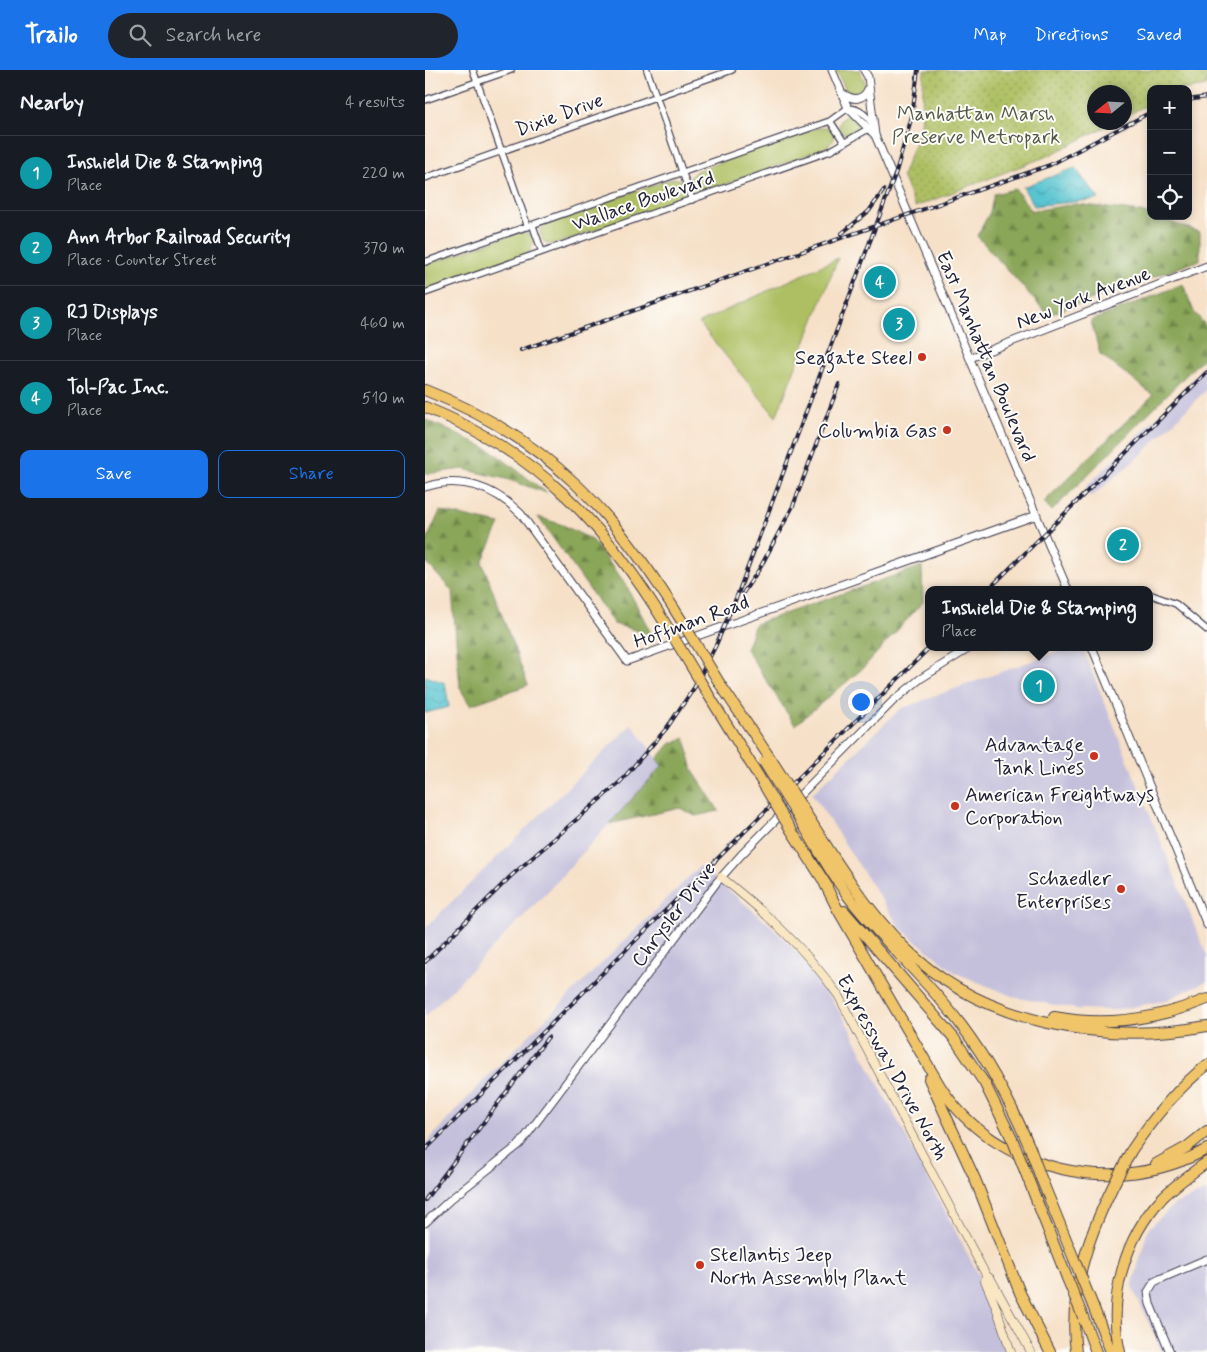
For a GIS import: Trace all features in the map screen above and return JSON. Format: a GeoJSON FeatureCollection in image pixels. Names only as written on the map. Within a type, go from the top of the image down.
{"type":"FeatureCollection","features":[{"type":"Feature","properties":{"kind":"highway"},"geometry":{"type":"LineString","coordinates":[[425,390],[487,419],[529,446],[583,490],[635,549],[807,823],[864,901],[886,928],[916,957],[944,978],[982,999],[1011,1011],[1066,1026],[1097,1032],[1137,1034],[1207,1026]]}},
{"type":"Feature","properties":{"kind":"highway"},"geometry":{"type":"LineString","coordinates":[[427,408],[463,424],[499,444],[537,470],[567,496],[621,556],[668,628],[824,882],[860,930],[954,1038],[985,1084],[1013,1141],[1096,1352]]}},
{"type":"Feature","properties":{"kind":"highway"},"geometry":{"type":"LineString","coordinates":[[807,823],[844,891],[938,996],[971,1038],[1003,1089],[1030,1148],[1111,1352]]}},
{"type":"Feature","properties":{"kind":"highway"},"geometry":{"type":"LineString","coordinates":[[824,882],[838,910],[946,1096],[979,1132],[1003,1147],[1037,1163],[1071,1171],[1114,1174],[1139,1172],[1174,1164],[1207,1149]]}},
{"type":"Feature","properties":{"kind":"highway"},"geometry":{"type":"LineString","coordinates":[[916,957],[959,982],[993,998],[1031,1012],[1060,1018],[1089,1021],[1132,1019],[1167,1013],[1207,999]]}},
{"type":"Feature","properties":{"kind":"highway"},"geometry":{"type":"LineString","coordinates":[[915,1044],[918,1058],[961,1147],[1013,1276],[1050,1352]]}},
{"type":"Feature","properties":{"kind":"highway"},"geometry":{"type":"LineString","coordinates":[[1076,1352],[1074,1312],[1079,1278],[1105,1203],[1131,1151],[1150,1123],[1177,1091],[1207,1065]]}},
{"type":"Feature","properties":{"kind":"highway"},"geometry":{"type":"LineString","coordinates":[[1139,1172],[1187,1147],[1207,1131]]}},
{"type":"Feature","properties":{"kind":"highway"},"geometry":{"type":"LineString","coordinates":[[1120,1352],[1116,1324],[1117,1302],[1123,1266],[1133,1242],[1147,1216],[1162,1199],[1207,1162]]}},
{"type":"Feature","properties":{"kind":"main road","name":"Expressway Drive North"},"geometry":{"type":"LineString","coordinates":[[721,877],[790,936],[815,964],[838,995],[986,1274],[991,1279],[1031,1352]]}},
{"type":"Feature","properties":{"kind":"main road","name":"Expressway Drive North"},"geometry":{"type":"LineString","coordinates":[[986,1274],[985,1281],[997,1307],[1011,1352]]}},
{"type":"Feature","properties":{"kind":"street"},"geometry":{"type":"LineString","coordinates":[[473,70],[501,152],[542,252]]}},
{"type":"Feature","properties":{"kind":"street"},"geometry":{"type":"LineString","coordinates":[[425,100],[511,70]]}},
{"type":"Feature","properties":{"kind":"street"},"geometry":{"type":"LineString","coordinates":[[647,70],[692,200]]}},
{"type":"Feature","properties":{"kind":"street","name":"Dixie Drive"},"geometry":{"type":"LineString","coordinates":[[425,178],[732,70]]}},
{"type":"Feature","properties":{"kind":"street","name":"East Manhattan Boulevard"},"geometry":{"type":"LineString","coordinates":[[832,70],[848,108],[872,130]]}},
{"type":"Feature","properties":{"kind":"street","name":"East Manhattan Boulevard"},"geometry":{"type":"LineString","coordinates":[[864,70],[869,87],[872,130],[1066,586]]}},
{"type":"Feature","properties":{"kind":"street"},"geometry":{"type":"LineString","coordinates":[[842,93],[849,98],[859,98],[864,96],[869,87]]}},
{"type":"Feature","properties":{"kind":"street","name":"Wallace Boulevard"},"geometry":{"type":"LineString","coordinates":[[425,262],[830,120],[848,108]]}},
{"type":"Feature","properties":{"kind":"street"},"geometry":{"type":"LineString","coordinates":[[830,120],[844,142]]}},
{"type":"Feature","properties":{"kind":"street","name":"Wallace Boulevard"},"geometry":{"type":"LineString","coordinates":[[425,293],[829,151],[844,142],[872,130]]}},
{"type":"Feature","properties":{"kind":"street","name":"New York Avenue"},"geometry":{"type":"LineString","coordinates":[[970,358],[1207,266]]}},
{"type":"Feature","properties":{"kind":"street","name":"Hoffman Road"},"geometry":{"type":"LineString","coordinates":[[425,486],[443,482],[469,484],[498,494],[509,502],[521,514],[627,661],[1037,515]]}},
{"type":"Feature","properties":{"kind":"street"},"geometry":{"type":"LineString","coordinates":[[1153,595],[1176,604],[1207,630]]}},
{"type":"Feature","properties":{"kind":"street","name":"Chrysler Drive"},"geometry":{"type":"LineString","coordinates":[[425,1223],[452,1198],[520,1144],[721,877],[741,855],[892,702],[920,678],[964,651]]}},
{"type":"Feature","properties":{"kind":"street"},"geometry":{"type":"LineString","coordinates":[[1094,651],[1207,925]]}},
{"type":"Feature","properties":{"kind":"street"},"geometry":{"type":"LineString","coordinates":[[1170,1352],[1150,1304],[1148,1292],[1154,1282],[1159,1279],[1207,1259]]}},
{"type":"Feature","properties":{"kind":"shaded area"},"geometry":{"type":"Polygon","coordinates":[[[1207,363],[1207,389],[1142,454],[1091,497],[1085,488],[1179,395],[1207,363]]]}},
{"type":"Feature","properties":{"kind":"shaded area"},"geometry":{"type":"Polygon","coordinates":[[[1059,651],[1084,651],[1207,956],[1207,981],[1164,1001],[1115,1010],[1076,1009],[1014,997],[956,973],[900,928],[812,794],[900,709],[1059,651]]]}},
{"type":"Feature","properties":{"kind":"shaded area"},"geometry":{"type":"Polygon","coordinates":[[[632,724],[662,766],[549,890],[425,1017],[425,928],[632,724]]]}},
{"type":"Feature","properties":{"kind":"shaded area"},"geometry":{"type":"Polygon","coordinates":[[[700,866],[771,926],[796,951],[817,977],[845,1020],[979,1276],[1007,1352],[425,1352],[425,1144],[486,1078],[700,866]]]}},
{"type":"Feature","properties":{"kind":"shaded area"},"geometry":{"type":"Polygon","coordinates":[[[1207,1191],[1207,1352],[1162,1352],[1132,1287],[1148,1229],[1175,1204],[1207,1191]]]}},
{"type":"Feature","properties":{"kind":"green space"},"geometry":{"type":"Polygon","coordinates":[[[836,70],[860,70],[866,85],[860,96],[848,94],[836,70]]]}},
{"type":"Feature","properties":{"kind":"green space","name":"Manhattan Marsh Preserve Metropark"},"geometry":{"type":"Polygon","coordinates":[[[924,70],[1207,70],[1206,86],[1192,88],[1192,85],[1147,85],[1147,105],[1132,112],[1132,85],[1087,85],[1087,130],[1098,130],[1050,155],[915,207],[902,176],[921,127],[924,70]]]}},
{"type":"Feature","properties":{"kind":"green space"},"geometry":{"type":"Polygon","coordinates":[[[844,116],[852,116],[857,121],[855,132],[844,134],[839,129],[839,121],[844,116]]]}},
{"type":"Feature","properties":{"kind":"green space"},"geometry":{"type":"Polygon","coordinates":[[[827,127],[833,132],[834,140],[826,148],[707,191],[699,191],[690,184],[690,177],[696,171],[816,128],[827,127]]]}},
{"type":"Feature","properties":{"kind":"green space"},"geometry":{"type":"Polygon","coordinates":[[[674,178],[681,180],[684,186],[683,194],[677,201],[556,244],[548,244],[542,240],[540,230],[549,221],[674,178]]]}},
{"type":"Feature","properties":{"kind":"green space"},"geometry":{"type":"Polygon","coordinates":[[[1015,189],[1032,211],[1076,204],[1141,212],[1147,214],[1147,220],[1165,220],[1200,232],[1200,260],[1048,315],[977,236],[990,212],[994,194],[1015,189]]]}},
{"type":"Feature","properties":{"kind":"green space"},"geometry":{"type":"Polygon","coordinates":[[[520,232],[531,235],[534,241],[529,253],[425,290],[425,265],[520,232]]]}},
{"type":"Feature","properties":{"kind":"green space"},"geometry":{"type":"Polygon","coordinates":[[[838,258],[776,417],[699,323],[838,258]]]}},
{"type":"Feature","properties":{"kind":"green space"},"geometry":{"type":"Polygon","coordinates":[[[1183,284],[1194,312],[1207,327],[1207,354],[1052,511],[1044,502],[1153,395],[1100,354],[1091,321],[1183,284]]]}},
{"type":"Feature","properties":{"kind":"green space"},"geometry":{"type":"Polygon","coordinates":[[[425,419],[492,451],[547,493],[506,479],[463,469],[425,474],[425,419]]]}},
{"type":"Feature","properties":{"kind":"green space"},"geometry":{"type":"Polygon","coordinates":[[[440,511],[500,524],[482,562],[528,685],[470,705],[460,688],[452,591],[425,561],[425,544],[440,511]]]}},
{"type":"Feature","properties":{"kind":"green space"},"geometry":{"type":"Polygon","coordinates":[[[538,517],[563,525],[592,540],[626,585],[652,635],[614,624],[538,517]]]}},
{"type":"Feature","properties":{"kind":"green space"},"geometry":{"type":"Polygon","coordinates":[[[922,566],[923,602],[862,669],[795,725],[746,649],[755,624],[922,566]]]}},
{"type":"Feature","properties":{"kind":"green space"},"geometry":{"type":"Polygon","coordinates":[[[685,738],[693,771],[719,811],[695,816],[680,808],[609,824],[662,766],[657,759],[670,744],[685,738]]]}},
{"type":"Feature","properties":{"kind":"water"},"geometry":{"type":"Polygon","coordinates":[[[1075,168],[1099,199],[1034,206],[1023,187],[1075,168]]]}},
{"type":"Feature","properties":{"kind":"water"},"geometry":{"type":"Polygon","coordinates":[[[425,676],[445,683],[449,707],[425,713],[425,676]]]}},
{"type":"Feature","properties":{"kind":"railway"},"geometry":{"type":"LineString","coordinates":[[425,962],[511,876],[620,782],[666,729],[694,688],[716,645],[737,596],[896,172],[912,116],[918,70]]}},
{"type":"Feature","properties":{"kind":"railway"},"geometry":{"type":"LineString","coordinates":[[1192,99],[1207,97]]}},
{"type":"Feature","properties":{"kind":"railway"},"geometry":{"type":"LineString","coordinates":[[521,350],[1050,165],[1147,114]]}},
{"type":"Feature","properties":{"kind":"railway"},"geometry":{"type":"LineString","coordinates":[[841,234],[869,211],[884,190]]}},
{"type":"Feature","properties":{"kind":"railway"},"geometry":{"type":"LineString","coordinates":[[992,586],[1207,372]]}},
{"type":"Feature","properties":{"kind":"railway"},"geometry":{"type":"LineString","coordinates":[[743,593],[760,568],[793,506],[839,384]]}},
{"type":"Feature","properties":{"kind":"railway"},"geometry":{"type":"LineString","coordinates":[[425,1150],[926,651]]}},
{"type":"Feature","properties":{"kind":"railway"},"geometry":{"type":"LineString","coordinates":[[425,1200],[548,1037]]}},
{"type":"Feature","properties":{"kind":"place","name":"Tol-Pac Inc."},"geometry":{"type":"Point","coordinates":[880,282]}},
{"type":"Feature","properties":{"kind":"place","name":"RJ Displays"},"geometry":{"type":"Point","coordinates":[899,324]}},
{"type":"Feature","properties":{"kind":"place","name":"Seagate Steel"},"geometry":{"type":"Point","coordinates":[922,357]}},
{"type":"Feature","properties":{"kind":"place","name":"Columbia Gas"},"geometry":{"type":"Point","coordinates":[947,430]}},
{"type":"Feature","properties":{"kind":"place","name":"Ann Arbor Railroad Security"},"geometry":{"type":"Point","coordinates":[1123,545]}},
{"type":"Feature","properties":{"kind":"place","name":"Inshield Die & Stamping"},"geometry":{"type":"Point","coordinates":[1039,686]}},
{"type":"Feature","properties":{"kind":"place","name":"Advantage Tank Lines"},"geometry":{"type":"Point","coordinates":[1094,756]}},
{"type":"Feature","properties":{"kind":"place","name":"American Freightways Corporation"},"geometry":{"type":"Point","coordinates":[955,806]}},
{"type":"Feature","properties":{"kind":"place","name":"Schaedler Enterprises"},"geometry":{"type":"Point","coordinates":[1121,889]}},
{"type":"Feature","properties":{"kind":"place","name":"Stellantis Jeep North Assembly Plant"},"geometry":{"type":"Point","coordinates":[700,1265]}}]}
